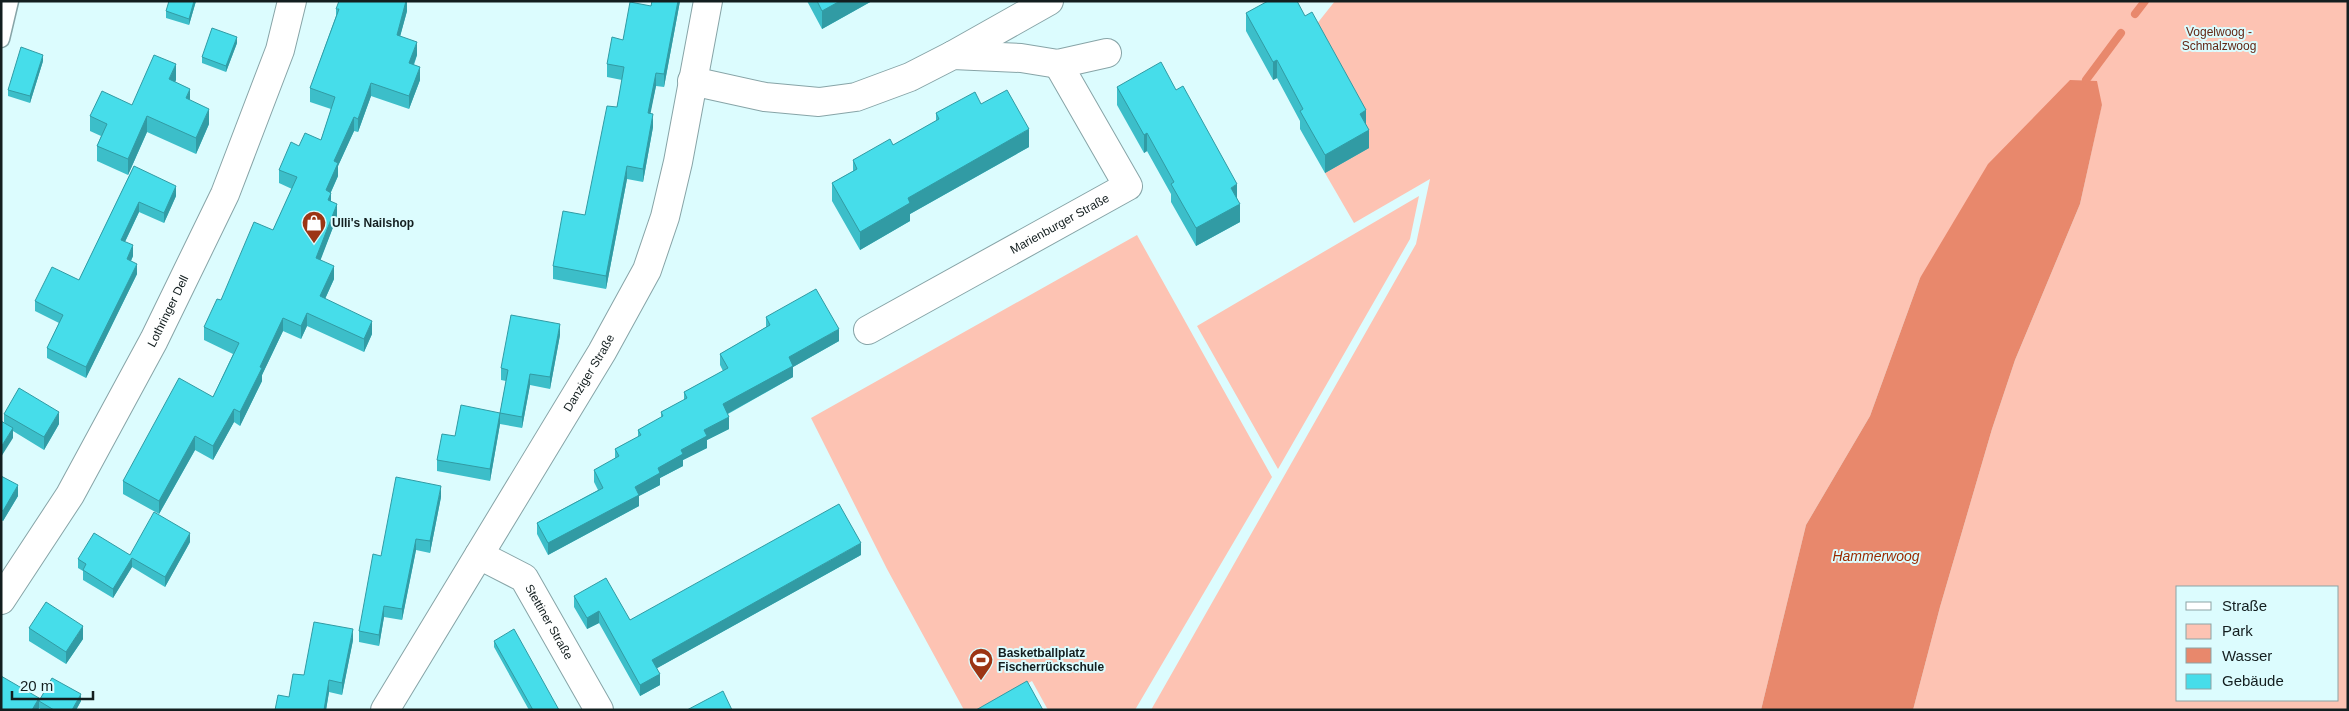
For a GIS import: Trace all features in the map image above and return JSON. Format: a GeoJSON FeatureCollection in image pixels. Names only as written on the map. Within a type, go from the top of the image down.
{"type":"FeatureCollection","features":[{"type":"Feature","properties":{"kind":"street","name":"Lothringer Dell"},"geometry":{"type":"LineString","coordinates":[[1,600],[70,495],[154,340],[225,194],[280,50],[292,1]]}},
{"type":"Feature","properties":{"kind":"street","name":"Danziger Straße"},"geometry":{"type":"LineString","coordinates":[[385,710],[602,352],[647,270],[665,217],[678,162],[708,1]]}},
{"type":"Feature","properties":{"kind":"street"},"geometry":{"type":"LineString","coordinates":[[692,81],[765,97],[818,102],[856,97],[910,77],[1049,1]]}},
{"type":"Feature","properties":{"kind":"street"},"geometry":{"type":"LineString","coordinates":[[953,55],[1021,58],[1058,64],[1107,53]]}},
{"type":"Feature","properties":{"kind":"street","name":"Marienburger Straße"},"geometry":{"type":"LineString","coordinates":[[868,330],[1128,186],[1058,64]]}},
{"type":"Feature","properties":{"kind":"street","name":"Stettiner Straße"},"geometry":{"type":"LineString","coordinates":[[479,555],[524,578],[599,710]]}},
{"type":"Feature","properties":{"kind":"lane"},"geometry":{"type":"LineString","coordinates":[[1,39],[10,1]]}},
{"type":"Feature","properties":{"kind":"green space","name":"Vogelwoog - Schmalzwoog"},"geometry":{"type":"Polygon","coordinates":[[[1335,1],[2348,1],[2348,710],[1913,710],[1940,607],[1992,429],[2015,360],[2080,204],[2102,104],[1920,278],[1870,416],[1806,525],[1761,710],[1151,710],[1416,244],[1430,179],[1354,223],[1325,173],[1312,30],[1335,1]]]}},
{"type":"Feature","properties":{"kind":"green space"},"geometry":{"type":"Polygon","coordinates":[[[1419,196],[1410,239],[1278,469],[1197,326],[1419,196]]]}},
{"type":"Feature","properties":{"kind":"green space"},"geometry":{"type":"Polygon","coordinates":[[[1137,235],[1272,477],[1135,710],[1048,710],[1032,681],[979,710],[964,710],[887,569],[811,418],[1137,235]]]}},
{"type":"Feature","properties":{"kind":"water","name":"Hammerwoog"},"geometry":{"type":"Polygon","coordinates":[[[2070,80],[2097,81],[2102,105],[2080,204],[2015,360],[1992,429],[1940,607],[1913,710],[1761,710],[1806,525],[1870,416],[1920,278],[1988,164],[2070,80]]]}},
{"type":"Feature","properties":{"kind":"building"},"geometry":{"type":"Polygon","coordinates":[[[169,1],[194,1],[189,19],[166,11],[169,1]]]}},
{"type":"Feature","properties":{"kind":"building"},"geometry":{"type":"Polygon","coordinates":[[[339,1],[406,1],[397,35],[417,42],[409,63],[420,67],[409,96],[371,83],[358,119],[354,117],[334,161],[338,163],[326,190],[331,193],[328,200],[337,204],[316,258],[334,266],[320,296],[372,321],[364,339],[307,313],[301,326],[283,318],[260,367],[262,368],[240,412],[234,409],[213,446],[195,436],[159,501],[123,481],[179,378],[213,397],[239,343],[204,327],[217,299],[221,300],[254,222],[273,230],[297,177],[279,170],[291,142],[299,146],[305,133],[321,140],[335,97],[310,88],[339,9],[336,9],[339,1]]]}},
{"type":"Feature","properties":{"kind":"building"},"geometry":{"type":"Polygon","coordinates":[[[652,1],[678,1],[664,74],[656,73],[648,113],[653,114],[643,169],[627,166],[606,276],[553,266],[563,211],[585,215],[607,106],[617,107],[624,67],[607,64],[612,37],[623,40],[630,2],[651,6],[652,1]]]}},
{"type":"Feature","properties":{"kind":"building"},"geometry":{"type":"Polygon","coordinates":[[[817,1],[840,1],[822,11],[817,1]]]}},
{"type":"Feature","properties":{"kind":"building"},"geometry":{"type":"Polygon","coordinates":[[[1268,1],[1297,1],[1305,16],[1312,12],[1366,110],[1360,114],[1369,130],[1325,155],[1300,111],[1303,109],[1277,60],[1273,62],[1246,13],[1268,1]]]}},
{"type":"Feature","properties":{"kind":"building"},"geometry":{"type":"Polygon","coordinates":[[[212,28],[237,37],[226,66],[202,57],[212,28]]]}},
{"type":"Feature","properties":{"kind":"building"},"geometry":{"type":"Polygon","coordinates":[[[21,47],[43,55],[30,96],[8,90],[21,47]]]}},
{"type":"Feature","properties":{"kind":"building"},"geometry":{"type":"Polygon","coordinates":[[[154,55],[176,64],[169,79],[190,89],[186,98],[209,109],[196,138],[147,116],[128,159],[97,146],[107,124],[90,116],[102,91],[132,105],[154,55]]]}},
{"type":"Feature","properties":{"kind":"building"},"geometry":{"type":"Polygon","coordinates":[[[1161,62],[1176,90],[1183,86],[1237,184],[1231,188],[1240,204],[1196,228],[1171,184],[1174,182],[1147,133],[1144,135],[1117,87],[1161,62]]]}},
{"type":"Feature","properties":{"kind":"building"},"geometry":{"type":"Polygon","coordinates":[[[1007,90],[1029,129],[908,198],[910,203],[860,232],[832,183],[857,169],[853,160],[890,139],[893,145],[939,119],[936,113],[975,92],[981,104],[1007,90]]]}},
{"type":"Feature","properties":{"kind":"building"},"geometry":{"type":"Polygon","coordinates":[[[134,166],[176,186],[164,213],[139,202],[121,240],[133,245],[127,259],[137,264],[86,367],[47,348],[63,315],[35,301],[52,267],[79,280],[134,166]]]}},
{"type":"Feature","properties":{"kind":"building"},"geometry":{"type":"Polygon","coordinates":[[[816,289],[839,329],[789,357],[793,366],[723,404],[729,417],[704,430],[707,436],[681,450],[683,454],[658,468],[660,473],[635,487],[639,495],[548,543],[537,523],[603,488],[594,470],[619,456],[615,449],[641,435],[638,430],[663,416],[661,412],[687,398],[684,392],[728,368],[720,354],[770,325],[766,317],[816,289]]]}},
{"type":"Feature","properties":{"kind":"building"},"geometry":{"type":"Polygon","coordinates":[[[511,315],[560,324],[550,377],[530,374],[522,417],[500,413],[508,370],[501,368],[511,315]]]}},
{"type":"Feature","properties":{"kind":"building"},"geometry":{"type":"Polygon","coordinates":[[[19,388],[59,412],[44,437],[4,414],[19,388]]]}},
{"type":"Feature","properties":{"kind":"building"},"geometry":{"type":"Polygon","coordinates":[[[461,405],[500,413],[490,469],[437,460],[442,434],[455,436],[461,405]]]}},
{"type":"Feature","properties":{"kind":"building"},"geometry":{"type":"Polygon","coordinates":[[[1,421],[13,428],[1,447],[1,421]]]}},
{"type":"Feature","properties":{"kind":"building"},"geometry":{"type":"Polygon","coordinates":[[[1,476],[18,485],[3,511],[1,510],[1,476]]]}},
{"type":"Feature","properties":{"kind":"building"},"geometry":{"type":"Polygon","coordinates":[[[396,477],[441,486],[430,541],[416,539],[402,609],[384,606],[379,635],[359,631],[373,554],[381,556],[396,477]]]}},
{"type":"Feature","properties":{"kind":"building"},"geometry":{"type":"Polygon","coordinates":[[[839,504],[861,543],[652,660],[660,674],[640,685],[599,611],[587,618],[574,596],[606,578],[630,620],[839,504]]]}},
{"type":"Feature","properties":{"kind":"building"},"geometry":{"type":"Polygon","coordinates":[[[154,512],[190,533],[165,577],[132,558],[113,589],[83,570],[86,564],[78,559],[94,533],[130,555],[154,512]]]}},
{"type":"Feature","properties":{"kind":"building"},"geometry":{"type":"Polygon","coordinates":[[[46,602],[83,626],[66,652],[29,628],[46,602]]]}},
{"type":"Feature","properties":{"kind":"building"},"geometry":{"type":"Polygon","coordinates":[[[314,622],[353,629],[342,683],[329,680],[324,710],[275,710],[278,695],[289,697],[293,674],[304,675],[314,622]]]}},
{"type":"Feature","properties":{"kind":"building"},"geometry":{"type":"Polygon","coordinates":[[[514,629],[559,710],[533,710],[494,641],[514,629]]]}},
{"type":"Feature","properties":{"kind":"building"},"geometry":{"type":"Polygon","coordinates":[[[1,676],[39,698],[32,710],[1,710],[1,676]]]}},
{"type":"Feature","properties":{"kind":"building"},"geometry":{"type":"Polygon","coordinates":[[[52,678],[81,694],[72,710],[54,710],[39,701],[52,678]]]}},
{"type":"Feature","properties":{"kind":"building"},"geometry":{"type":"Polygon","coordinates":[[[1027,681],[1043,710],[976,710],[1027,681]]]}},
{"type":"Feature","properties":{"kind":"building"},"geometry":{"type":"Polygon","coordinates":[[[723,691],[732,710],[687,710],[723,691]]]}},
{"type":"Feature","properties":{"kind":"waterway"},"geometry":{"type":"LineString","coordinates":[[2135,14],[2145,1]]}},
{"type":"Feature","properties":{"kind":"waterway"},"geometry":{"type":"LineString","coordinates":[[2086,80],[2121,33]]}},
{"type":"Feature","properties":{"kind":"place","name":"Ulli's Nailshop"},"geometry":{"type":"Point","coordinates":[314,244]}},
{"type":"Feature","properties":{"kind":"place","name":"Basketballplatz Fischerrückschule"},"geometry":{"type":"Point","coordinates":[981,681]}}]}
